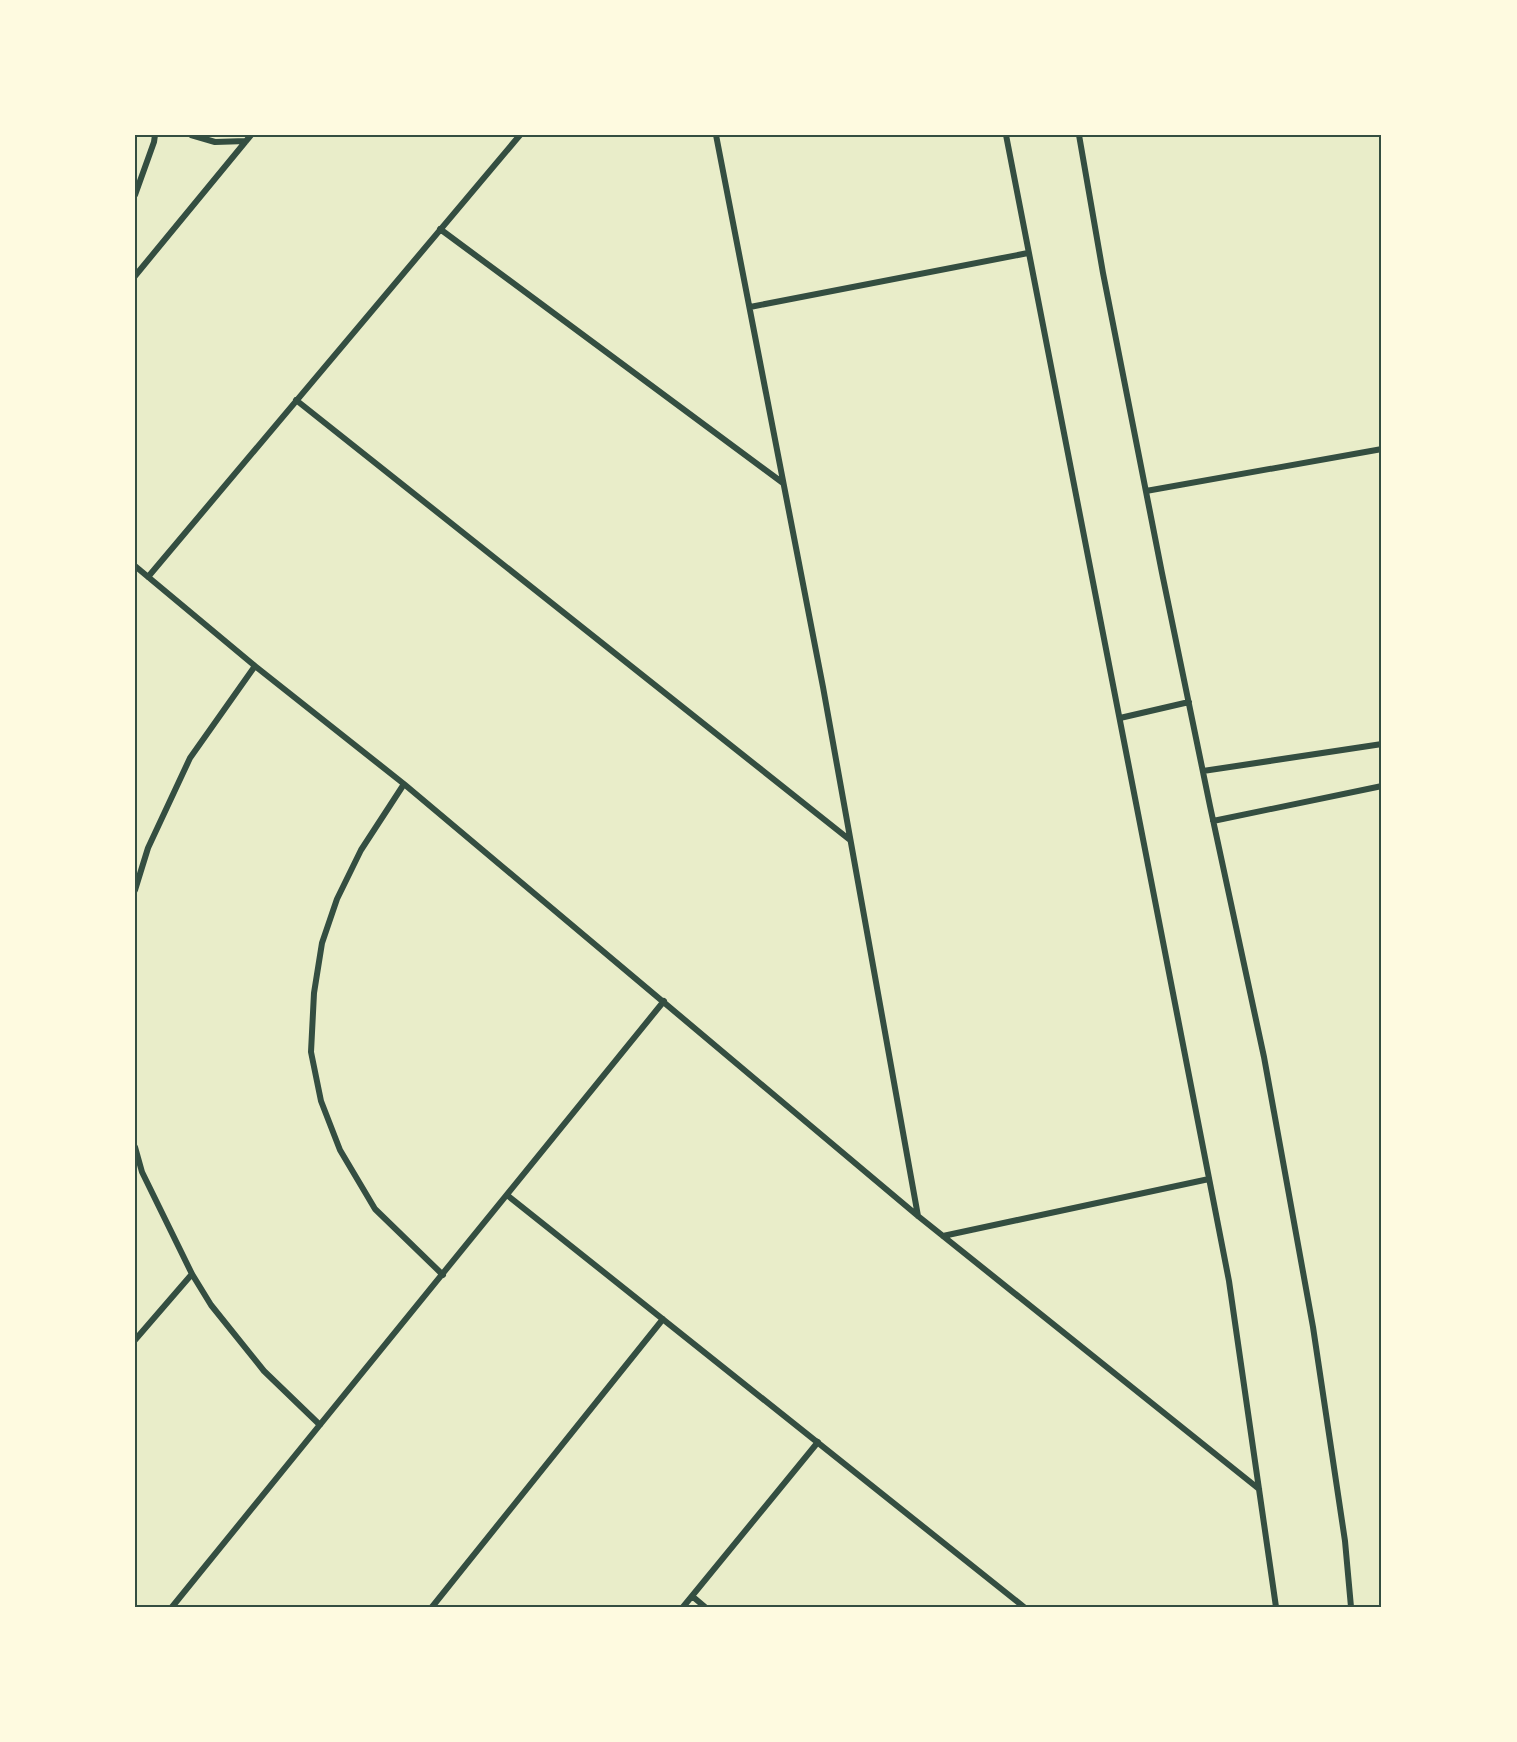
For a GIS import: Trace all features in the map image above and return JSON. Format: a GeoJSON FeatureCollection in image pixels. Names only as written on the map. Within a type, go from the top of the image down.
{"type":"FeatureCollection","features":[{"type":"Feature","properties":{"kind":"street"},"geometry":{"type":"LineString","coordinates":[[135,195],[155,135]]}},
{"type":"Feature","properties":{"kind":"street"},"geometry":{"type":"LineString","coordinates":[[191,135],[215,142],[246,141]]}},
{"type":"Feature","properties":{"kind":"street"},"geometry":{"type":"LineString","coordinates":[[135,276],[251,135]]}},
{"type":"Feature","properties":{"kind":"street"},"geometry":{"type":"LineString","coordinates":[[148,577],[520,135]]}},
{"type":"Feature","properties":{"kind":"street"},"geometry":{"type":"LineString","coordinates":[[716,135],[823,687],[918,1215]]}},
{"type":"Feature","properties":{"kind":"street"},"geometry":{"type":"LineString","coordinates":[[1006,135],[1229,1281],[1276,1607]]}},
{"type":"Feature","properties":{"kind":"street"},"geometry":{"type":"LineString","coordinates":[[1079,135],[1103,273],[1146,491],[1264,1057],[1313,1326],[1345,1541],[1351,1607]]}},
{"type":"Feature","properties":{"kind":"street"},"geometry":{"type":"LineString","coordinates":[[440,229],[784,483]]}},
{"type":"Feature","properties":{"kind":"street"},"geometry":{"type":"LineString","coordinates":[[750,307],[1028,253]]}},
{"type":"Feature","properties":{"kind":"street"},"geometry":{"type":"LineString","coordinates":[[296,400],[850,841]]}},
{"type":"Feature","properties":{"kind":"street"},"geometry":{"type":"LineString","coordinates":[[1146,491],[1382,449]]}},
{"type":"Feature","properties":{"kind":"street"},"geometry":{"type":"LineString","coordinates":[[135,566],[255,666],[404,784],[943,1236],[1259,1489]]}},
{"type":"Feature","properties":{"kind":"street"},"geometry":{"type":"LineString","coordinates":[[135,890],[148,848],[190,758],[255,666]]}},
{"type":"Feature","properties":{"kind":"street"},"geometry":{"type":"LineString","coordinates":[[1120,718],[1189,702]]}},
{"type":"Feature","properties":{"kind":"street"},"geometry":{"type":"LineString","coordinates":[[1203,771],[1382,744]]}},
{"type":"Feature","properties":{"kind":"street"},"geometry":{"type":"LineString","coordinates":[[404,784],[361,850],[337,899],[320,953],[314,993],[310,1052],[321,1101],[340,1150],[375,1209],[443,1275]]}},
{"type":"Feature","properties":{"kind":"street"},"geometry":{"type":"LineString","coordinates":[[1213,821],[1382,786]]}},
{"type":"Feature","properties":{"kind":"street"},"geometry":{"type":"LineString","coordinates":[[172,1607],[664,1001]]}},
{"type":"Feature","properties":{"kind":"street"},"geometry":{"type":"LineString","coordinates":[[135,1147],[142,1172],[192,1274],[211,1305],[264,1371],[320,1425]]}},
{"type":"Feature","properties":{"kind":"street"},"geometry":{"type":"LineString","coordinates":[[943,1236],[1209,1179]]}},
{"type":"Feature","properties":{"kind":"street"},"geometry":{"type":"LineString","coordinates":[[507,1195],[1024,1607]]}},
{"type":"Feature","properties":{"kind":"street"},"geometry":{"type":"LineString","coordinates":[[135,1340],[192,1274]]}},
{"type":"Feature","properties":{"kind":"street"},"geometry":{"type":"LineString","coordinates":[[432,1607],[663,1319]]}},
{"type":"Feature","properties":{"kind":"street"},"geometry":{"type":"LineString","coordinates":[[683,1607],[818,1442]]}},
{"type":"Feature","properties":{"kind":"street"},"geometry":{"type":"LineString","coordinates":[[692,1596],[705,1607]]}}]}
